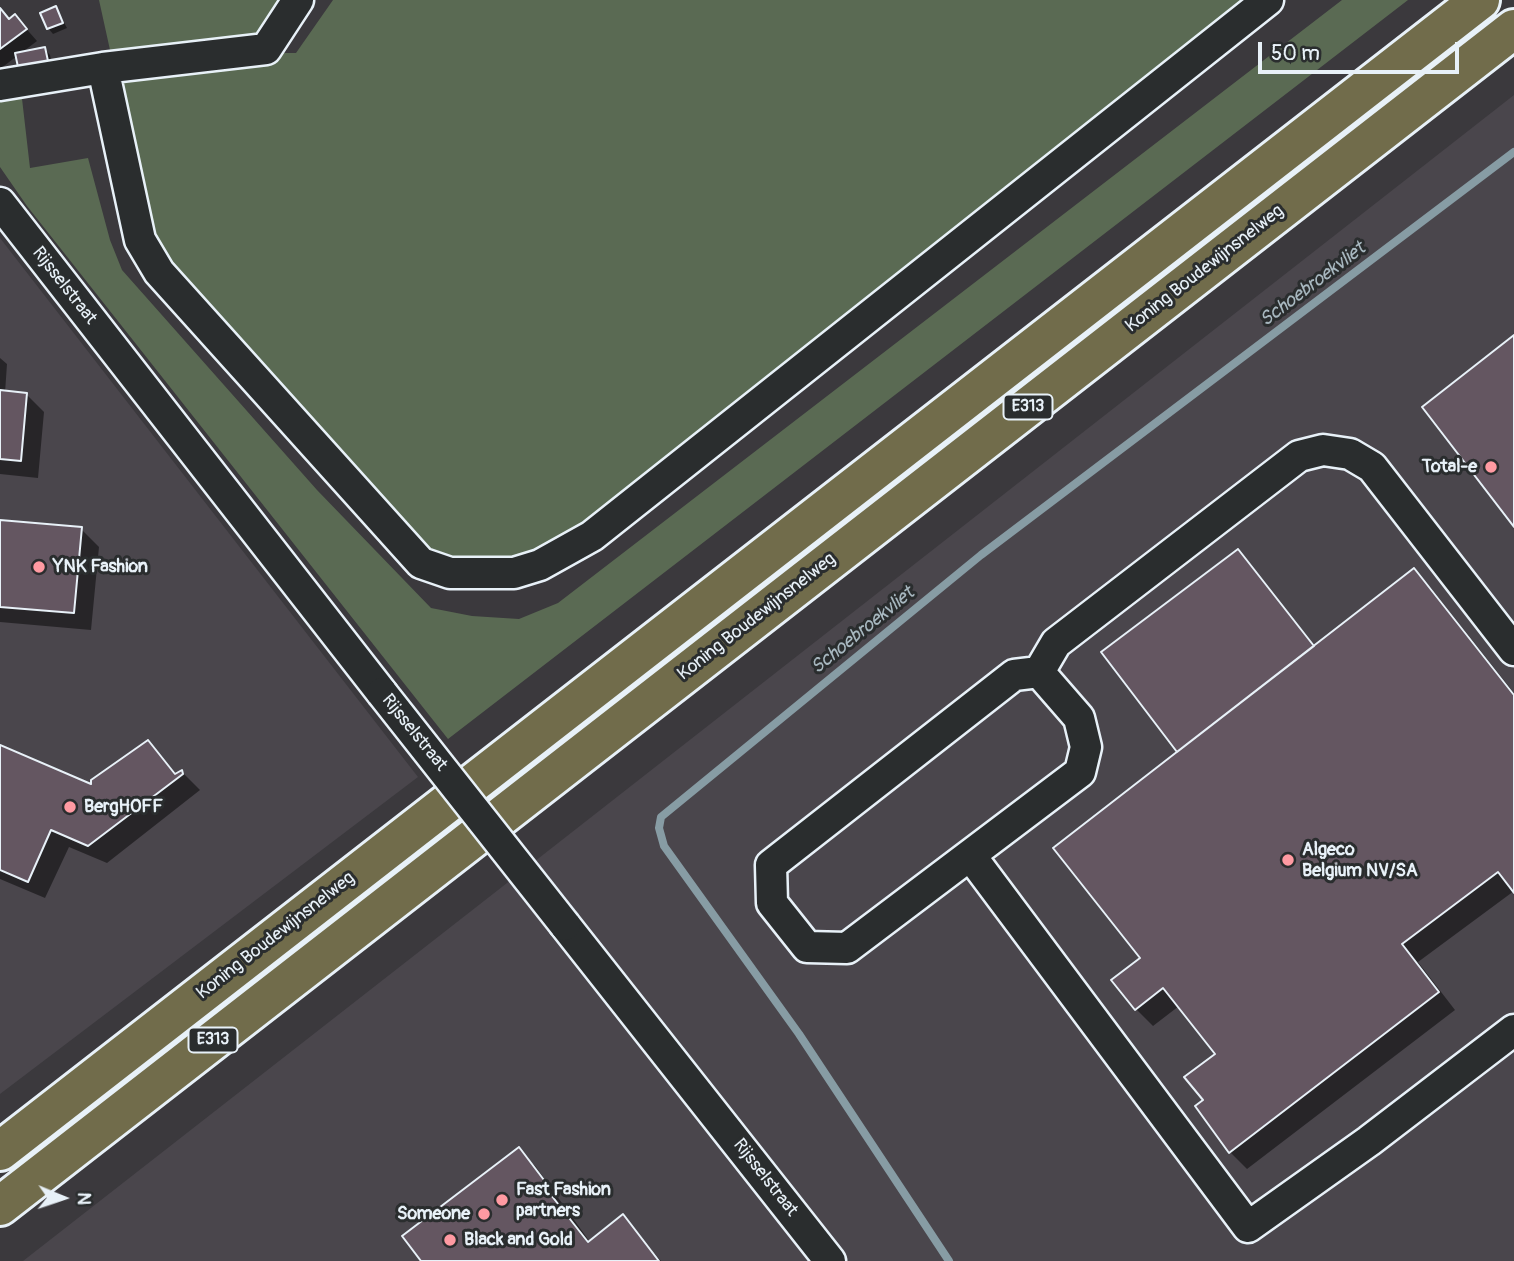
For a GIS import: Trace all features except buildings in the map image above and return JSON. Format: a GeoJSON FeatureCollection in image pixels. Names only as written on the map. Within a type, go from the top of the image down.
{"type":"FeatureCollection","features":[{"type":"Feature","properties":{"kind":"highway","name":"Koning Boudewijnsnelweg"},"geometry":{"type":"LineString","coordinates":[[0,1151],[1480,0]]}},
{"type":"Feature","properties":{"kind":"highway","name":"Koning Boudewijnsnelweg"},"geometry":{"type":"LineString","coordinates":[[0,1206],[1514,29]]}},
{"type":"Feature","properties":{"kind":"street"},"geometry":{"type":"LineString","coordinates":[[0,85],[103,68],[266,48],[298,0]]}},
{"type":"Feature","properties":{"kind":"street"},"geometry":{"type":"LineString","coordinates":[[103,68],[139,240],[159,272],[421,564],[450,573],[514,573],[540,565],[592,536],[1268,0]]}},
{"type":"Feature","properties":{"kind":"street","name":"Rijsselstraat"},"geometry":{"type":"LineString","coordinates":[[0,203],[830,1261]]}},
{"type":"Feature","properties":{"kind":"street"},"geometry":{"type":"LineString","coordinates":[[1039,672],[1056,643],[1298,456],[1323,450],[1350,454],[1373,467],[1514,650]]}},
{"type":"Feature","properties":{"kind":"street"},"geometry":{"type":"LineString","coordinates":[[1039,672],[1079,718],[1086,747],[1080,772],[847,948],[807,947],[772,903],[771,865],[1014,675],[1039,672]]}},
{"type":"Feature","properties":{"kind":"street"},"geometry":{"type":"LineString","coordinates":[[970,855],[1248,1227],[1369,1141],[1514,1030]]}},
{"type":"Feature","properties":{"kind":"shaded area"},"geometry":{"type":"Polygon","coordinates":[[[1514,95],[1514,1261],[23,1261],[507,883],[1514,95]]]}},
{"type":"Feature","properties":{"kind":"shaded area"},"geometry":{"type":"Polygon","coordinates":[[[0,238],[418,777],[0,1094],[0,238]]]}},
{"type":"Feature","properties":{"kind":"green space"},"geometry":{"type":"Polygon","coordinates":[[[99,0],[288,0],[266,34],[125,53],[296,53],[333,0],[1243,0],[847,312],[600,516],[553,548],[494,564],[433,557],[156,259],[99,0]]]}},
{"type":"Feature","properties":{"kind":"green space"},"geometry":{"type":"Polygon","coordinates":[[[1342,0],[1408,0],[448,739],[27,206],[0,167],[0,95],[21,90],[30,168],[88,158],[110,240],[122,270],[317,490],[431,608],[472,616],[519,619],[558,603],[1342,0]]]}},
{"type":"Feature","properties":{"kind":"waterway","name":"Schoebroekvliet"},"geometry":{"type":"LineString","coordinates":[[949,1261],[799,1034],[664,846],[659,828],[661,817],[981,555],[1514,152]]}},
{"type":"Feature","properties":{"kind":"place","name":"Total-e"},"geometry":{"type":"Point","coordinates":[1491,467]}},
{"type":"Feature","properties":{"kind":"place","name":"YNK Fashion"},"geometry":{"type":"Point","coordinates":[39,567]}},
{"type":"Feature","properties":{"kind":"place","name":"BergHOFF"},"geometry":{"type":"Point","coordinates":[70,807]}},
{"type":"Feature","properties":{"kind":"place","name":"Algeco Belgium NV/SA"},"geometry":{"type":"Point","coordinates":[1288,860]}},
{"type":"Feature","properties":{"kind":"place","name":"Fast Fashion partners"},"geometry":{"type":"Point","coordinates":[502,1200]}},
{"type":"Feature","properties":{"kind":"place","name":"Someone"},"geometry":{"type":"Point","coordinates":[484,1214]}},
{"type":"Feature","properties":{"kind":"place","name":"Black and Gold"},"geometry":{"type":"Point","coordinates":[450,1240]}}]}
